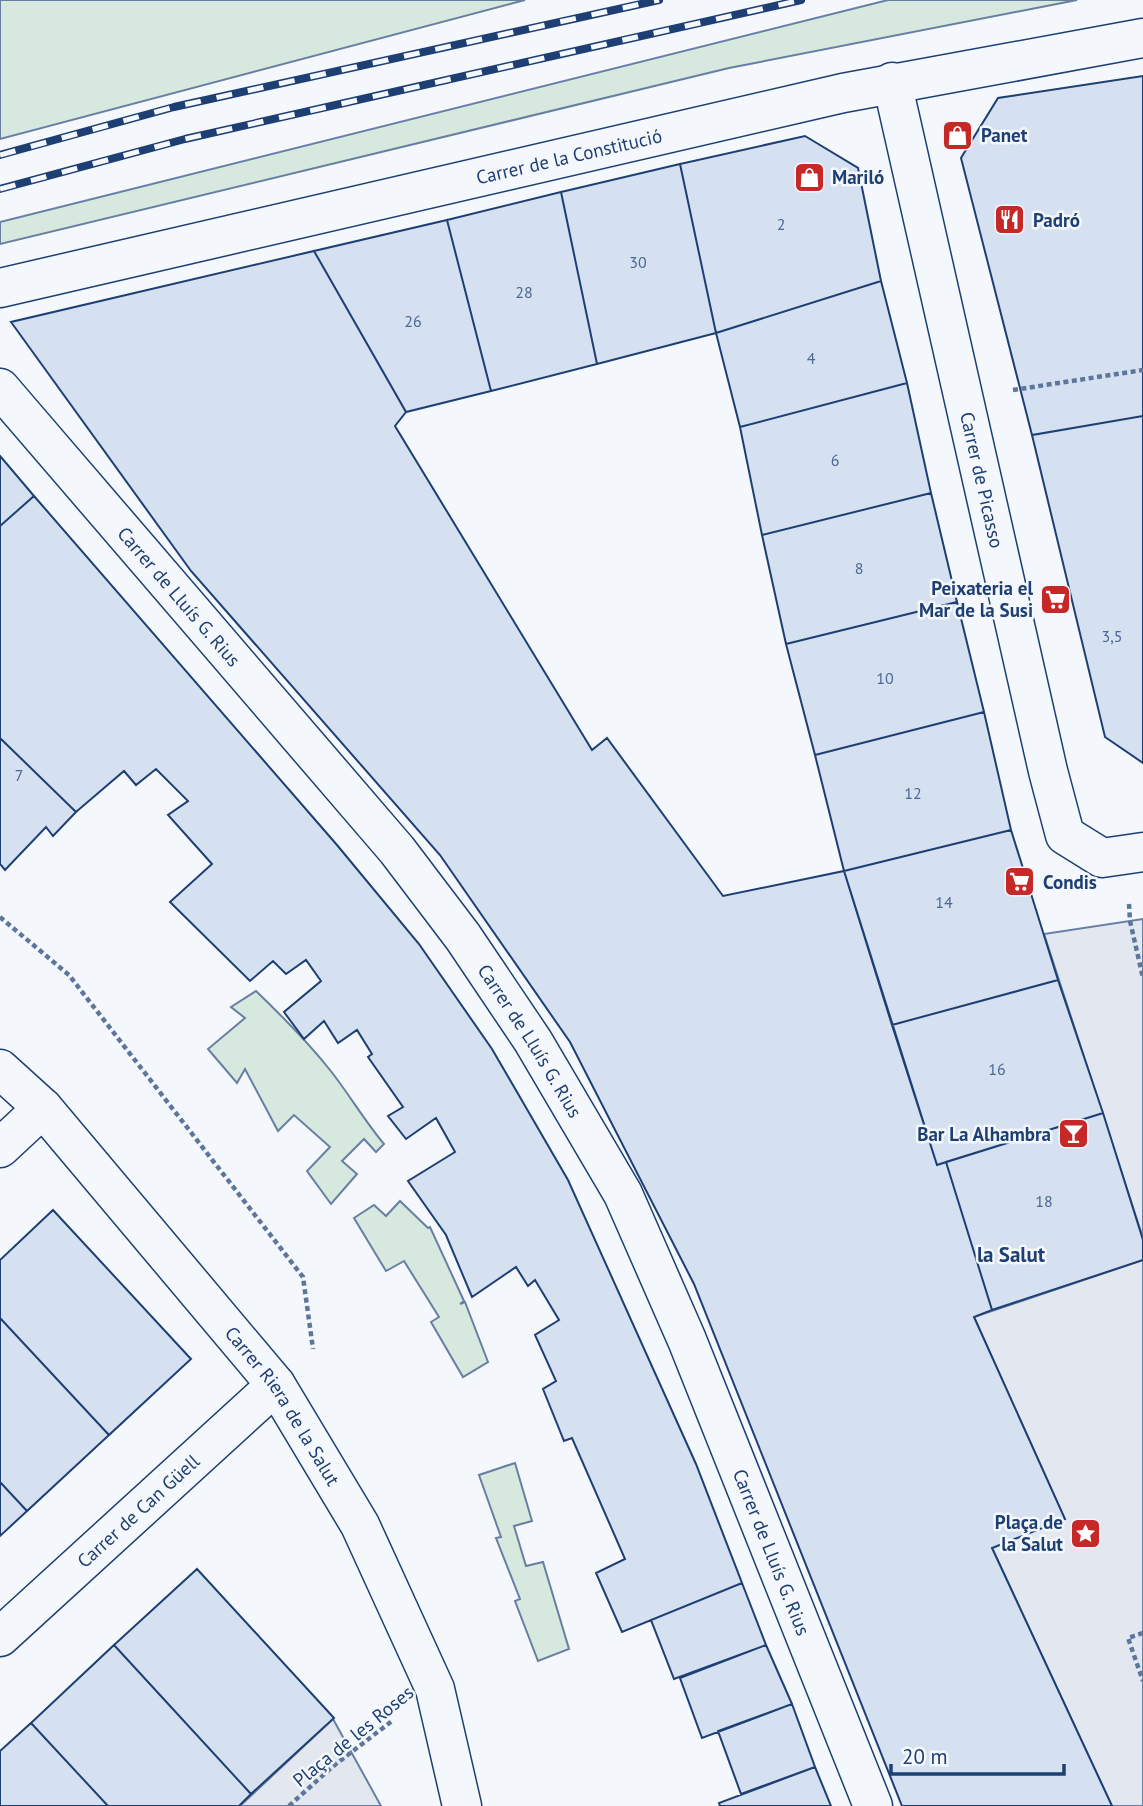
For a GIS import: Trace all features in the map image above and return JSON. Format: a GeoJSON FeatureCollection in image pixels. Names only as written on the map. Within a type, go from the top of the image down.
{"type":"FeatureCollection","features":[{"type":"Feature","properties":{"kind":"street","name":"Carrer de la Constitució"},"geometry":{"type":"LineString","coordinates":[[0,288],[892,82],[1143,38]]}},
{"type":"Feature","properties":{"kind":"street","name":"Carrer de Picasso"},"geometry":{"type":"LineString","coordinates":[[892,82],[1048,771],[1065,835],[1124,855]]}},
{"type":"Feature","properties":{"kind":"street","name":"Carrer de Lluís G. Rius"},"geometry":{"type":"LineString","coordinates":[[0,388],[397,850],[463,937],[533,1041],[628,1206],[692,1353],[873,1806]]}},
{"type":"Feature","properties":{"kind":"street","name":"Carrer Riera de la Salut"},"geometry":{"type":"LineString","coordinates":[[0,1069],[43,1108],[276,1385],[360,1525],[435,1689],[462,1806]]}},
{"type":"Feature","properties":{"kind":"street"},"geometry":{"type":"LineString","coordinates":[[0,1148],[43,1108]]}},
{"type":"Feature","properties":{"kind":"street","name":"Carrer de Can Güell"},"geometry":{"type":"LineString","coordinates":[[0,1637],[276,1385]]}},
{"type":"Feature","properties":{"kind":"path"},"geometry":{"type":"LineString","coordinates":[[963,397],[1143,370]]}},
{"type":"Feature","properties":{"kind":"path"},"geometry":{"type":"LineString","coordinates":[[1124,855],[1130,921],[1143,978]]}},
{"type":"Feature","properties":{"kind":"path"},"geometry":{"type":"LineString","coordinates":[[1143,1633],[1128,1638],[1143,1681]]}},
{"type":"Feature","properties":{"kind":"path","name":"Plaça de les Roses"},"geometry":{"type":"LineString","coordinates":[[289,1806],[351,1752],[435,1689]]}},
{"type":"Feature","properties":{"kind":"shaded area"},"geometry":{"type":"Polygon","coordinates":[[[0,0],[525,0],[0,139],[0,0]]]}},
{"type":"Feature","properties":{"kind":"shaded area"},"geometry":{"type":"Polygon","coordinates":[[[888,0],[1077,0],[729,68],[0,244],[0,222],[888,0]]]}},
{"type":"Feature","properties":{"kind":"shaded area"},"geometry":{"type":"Polygon","coordinates":[[[1143,919],[1143,1238],[1044,934],[1143,919]]]}},
{"type":"Feature","properties":{"kind":"shaded area"},"geometry":{"type":"Polygon","coordinates":[[[256,991],[321,1059],[384,1144],[376,1152],[364,1139],[342,1161],[357,1174],[331,1204],[307,1171],[330,1147],[294,1115],[278,1131],[245,1069],[237,1083],[208,1049],[245,1018],[231,1007],[256,991]]]}},
{"type":"Feature","properties":{"kind":"shaded area"},"geometry":{"type":"Polygon","coordinates":[[[400,1201],[430,1227],[464,1301],[460,1304],[465,1302],[488,1362],[463,1377],[431,1322],[439,1317],[404,1261],[386,1271],[354,1218],[374,1205],[386,1216],[400,1201]]]}},
{"type":"Feature","properties":{"kind":"shaded area","name":"Plaça de la Salut"},"geometry":{"type":"Polygon","coordinates":[[[1143,1260],[1143,1806],[1112,1806],[992,1548],[1064,1518],[974,1317],[1143,1260]]]}},
{"type":"Feature","properties":{"kind":"shaded area"},"geometry":{"type":"Polygon","coordinates":[[[515,1463],[532,1521],[514,1526],[526,1566],[543,1562],[569,1649],[538,1661],[515,1601],[520,1599],[496,1538],[501,1537],[479,1475],[515,1463]]]}},
{"type":"Feature","properties":{"kind":"shaded area"},"geometry":{"type":"Polygon","coordinates":[[[333,1719],[381,1806],[240,1806],[333,1719]]]}},
{"type":"Feature","properties":{"kind":"building"},"geometry":{"type":"Polygon","coordinates":[[[1143,76],[1143,416],[1032,435],[961,158],[998,98],[1143,76]]]}},
{"type":"Feature","properties":{"kind":"building"},"geometry":{"type":"Polygon","coordinates":[[[805,136],[858,168],[881,281],[716,333],[680,164],[805,136]]]}},
{"type":"Feature","properties":{"kind":"building"},"geometry":{"type":"Polygon","coordinates":[[[680,164],[716,333],[597,364],[561,192],[680,164]]]}},
{"type":"Feature","properties":{"kind":"building"},"geometry":{"type":"Polygon","coordinates":[[[561,192],[597,364],[491,391],[447,220],[561,192]]]}},
{"type":"Feature","properties":{"kind":"building"},"geometry":{"type":"Polygon","coordinates":[[[447,220],[491,391],[406,412],[314,251],[447,220]]]}},
{"type":"Feature","properties":{"kind":"building"},"geometry":{"type":"Polygon","coordinates":[[[314,251],[406,412],[395,426],[592,750],[607,738],[723,896],[844,871],[937,1165],[946,1162],[992,1310],[974,1317],[1065,1519],[992,1548],[1112,1806],[902,1806],[694,1284],[570,1042],[440,855],[191,571],[11,322],[314,251]]]}},
{"type":"Feature","properties":{"kind":"building"},"geometry":{"type":"Polygon","coordinates":[[[881,281],[907,383],[740,427],[716,333],[881,281]]]}},
{"type":"Feature","properties":{"kind":"building"},"geometry":{"type":"Polygon","coordinates":[[[907,383],[931,493],[762,535],[740,427],[907,383]]]}},
{"type":"Feature","properties":{"kind":"building"},"geometry":{"type":"Polygon","coordinates":[[[1143,416],[1143,763],[1105,737],[1032,435],[1143,416]]]}},
{"type":"Feature","properties":{"kind":"building"},"geometry":{"type":"Polygon","coordinates":[[[0,456],[34,496],[0,526],[0,456]]]}},
{"type":"Feature","properties":{"kind":"building"},"geometry":{"type":"Polygon","coordinates":[[[931,493],[957,602],[786,644],[762,535],[931,493]]]}},
{"type":"Feature","properties":{"kind":"building"},"geometry":{"type":"Polygon","coordinates":[[[34,496],[337,845],[419,944],[492,1049],[568,1180],[696,1464],[742,1583],[622,1632],[596,1573],[625,1559],[572,1438],[564,1441],[543,1389],[556,1381],[535,1335],[559,1320],[535,1280],[528,1286],[516,1267],[472,1297],[446,1235],[408,1181],[455,1152],[436,1118],[406,1139],[388,1116],[403,1107],[368,1057],[372,1054],[357,1030],[338,1043],[324,1021],[304,1039],[284,1012],[321,981],[306,960],[286,974],[273,961],[250,981],[170,902],[212,864],[168,815],[188,801],[156,769],[136,785],[124,771],[76,812],[0,738],[0,526],[34,496]]]}},
{"type":"Feature","properties":{"kind":"building"},"geometry":{"type":"Polygon","coordinates":[[[957,602],[984,712],[815,755],[786,644],[957,602]]]}},
{"type":"Feature","properties":{"kind":"building"},"geometry":{"type":"Polygon","coordinates":[[[984,712],[1011,830],[844,871],[815,755],[984,712]]]}},
{"type":"Feature","properties":{"kind":"building"},"geometry":{"type":"Polygon","coordinates":[[[0,738],[76,812],[53,836],[46,827],[5,870],[0,864],[0,738]]]}},
{"type":"Feature","properties":{"kind":"building"},"geometry":{"type":"Polygon","coordinates":[[[1011,830],[1058,980],[892,1025],[844,871],[1011,830]]]}},
{"type":"Feature","properties":{"kind":"building"},"geometry":{"type":"Polygon","coordinates":[[[1058,980],[1103,1113],[937,1165],[892,1025],[1058,980]]]}},
{"type":"Feature","properties":{"kind":"building"},"geometry":{"type":"Polygon","coordinates":[[[1103,1113],[1143,1240],[1143,1260],[992,1310],[946,1162],[1103,1113]]]}},
{"type":"Feature","properties":{"kind":"building"},"geometry":{"type":"Polygon","coordinates":[[[53,1210],[191,1359],[109,1435],[0,1318],[0,1260],[53,1210]]]}},
{"type":"Feature","properties":{"kind":"building"},"geometry":{"type":"Polygon","coordinates":[[[0,1318],[109,1435],[27,1511],[0,1482],[0,1318]]]}},
{"type":"Feature","properties":{"kind":"building"},"geometry":{"type":"Polygon","coordinates":[[[0,1482],[27,1511],[0,1536],[0,1482]]]}},
{"type":"Feature","properties":{"kind":"building"},"geometry":{"type":"Polygon","coordinates":[[[197,1569],[334,1718],[251,1794],[114,1645],[197,1569]]]}},
{"type":"Feature","properties":{"kind":"building"},"geometry":{"type":"Polygon","coordinates":[[[742,1583],[766,1645],[674,1679],[651,1620],[742,1583]]]}},
{"type":"Feature","properties":{"kind":"building"},"geometry":{"type":"Polygon","coordinates":[[[114,1645],[251,1794],[239,1806],[108,1806],[31,1723],[114,1645]]]}},
{"type":"Feature","properties":{"kind":"building"},"geometry":{"type":"Polygon","coordinates":[[[766,1645],[792,1704],[702,1738],[680,1678],[766,1645]]]}},
{"type":"Feature","properties":{"kind":"building"},"geometry":{"type":"Polygon","coordinates":[[[792,1704],[815,1767],[741,1794],[718,1731],[792,1704]]]}},
{"type":"Feature","properties":{"kind":"building"},"geometry":{"type":"Polygon","coordinates":[[[31,1723],[108,1806],[0,1806],[0,1751],[31,1723]]]}},
{"type":"Feature","properties":{"kind":"building"},"geometry":{"type":"Polygon","coordinates":[[[815,1767],[831,1806],[720,1806],[719,1803],[815,1767]]]}},
{"type":"Feature","properties":{"kind":"railway"},"geometry":{"type":"LineString","coordinates":[[0,155],[174,107],[659,0]]}},
{"type":"Feature","properties":{"kind":"railway"},"geometry":{"type":"LineString","coordinates":[[0,189],[185,139],[801,0]]}},
{"type":"Feature","properties":{"kind":"place","name":"Panet"},"geometry":{"type":"Point","coordinates":[958,135]}},
{"type":"Feature","properties":{"kind":"place","name":"Mariló"},"geometry":{"type":"Point","coordinates":[809,177]}},
{"type":"Feature","properties":{"kind":"place","name":"Padró"},"geometry":{"type":"Point","coordinates":[1010,220]}},
{"type":"Feature","properties":{"kind":"place","name":"Peixateria el Mar de la Susi"},"geometry":{"type":"Point","coordinates":[1056,599]}},
{"type":"Feature","properties":{"kind":"place","name":"Condis"},"geometry":{"type":"Point","coordinates":[1020,882]}},
{"type":"Feature","properties":{"kind":"place","name":"Bar La Alhambra"},"geometry":{"type":"Point","coordinates":[1074,1134]}},
{"type":"Feature","properties":{"kind":"place","name":"Plaça de la Salut"},"geometry":{"type":"Point","coordinates":[1086,1533]}},
{"type":"Feature","properties":{"kind":"district","name":"la Salut"},"geometry":{"type":"Point","coordinates":[1011,1255]}}]}
